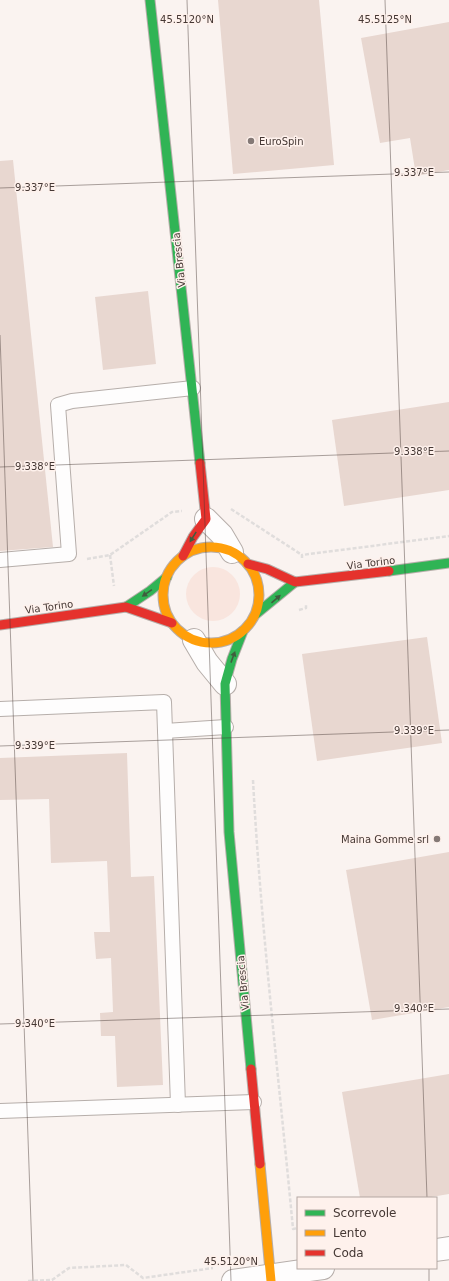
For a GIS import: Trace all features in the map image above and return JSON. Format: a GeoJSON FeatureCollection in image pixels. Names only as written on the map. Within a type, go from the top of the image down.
{"type":"FeatureCollection","features":[{"type":"Feature","properties":{"kind":"street","name":"Via Brescia"},"geometry":{"type":"LineString","coordinates":[[150,0],[193,388],[205,515]]}},
{"type":"Feature","properties":{"kind":"street"},"geometry":{"type":"LineString","coordinates":[[183,556],[205,515],[240,558]]}},
{"type":"Feature","properties":{"kind":"street","name":"Via Torino"},"geometry":{"type":"LineString","coordinates":[[300,582],[240,558],[223,548],[212,547],[197,549],[183,556],[175,563],[167,577],[164,590],[166,612],[172,623],[180,632],[194,640],[213,643],[224,642],[234,638],[243,631],[256,614],[300,582],[449,563]]}},
{"type":"Feature","properties":{"kind":"street","name":"Via Torino"},"geometry":{"type":"LineString","coordinates":[[240,558],[254,573],[260,592],[256,614]]}},
{"type":"Feature","properties":{"kind":"street","name":"Via Torino"},"geometry":{"type":"LineString","coordinates":[[0,625],[126,607],[150,591],[167,577]]}},
{"type":"Feature","properties":{"kind":"street","name":"Via Torino"},"geometry":{"type":"LineString","coordinates":[[126,607],[172,623]]}},
{"type":"Feature","properties":{"kind":"street","name":"Via Brescia"},"geometry":{"type":"LineString","coordinates":[[243,631],[232,659],[225,684],[229,832],[271,1278]]}},
{"type":"Feature","properties":{"kind":"street"},"geometry":{"type":"LineString","coordinates":[[194,640],[207,662],[225,684]]}},
{"type":"Feature","properties":{"kind":"street"},"geometry":{"type":"LineString","coordinates":[[437,1250],[449,1248]]}},
{"type":"Feature","properties":{"kind":"street"},"geometry":{"type":"LineString","coordinates":[[226,1274],[271,1278],[318,1269]]}},
{"type":"Feature","properties":{"kind":"lane"},"geometry":{"type":"LineString","coordinates":[[0,560],[69,554],[58,405],[72,401],[193,388]]}},
{"type":"Feature","properties":{"kind":"lane"},"geometry":{"type":"LineString","coordinates":[[0,709],[164,702],[178,1105]]}},
{"type":"Feature","properties":{"kind":"lane"},"geometry":{"type":"LineString","coordinates":[[165,731],[226,727]]}},
{"type":"Feature","properties":{"kind":"lane"},"geometry":{"type":"LineString","coordinates":[[0,1111],[254,1102]]}},
{"type":"Feature","properties":{"kind":"path"},"geometry":{"type":"LineString","coordinates":[[87,559],[110,555],[172,512],[205,515],[229,507],[302,555],[449,536]]}},
{"type":"Feature","properties":{"kind":"path"},"geometry":{"type":"LineString","coordinates":[[294,612],[306,608],[300,582],[302,555]]}},
{"type":"Feature","properties":{"kind":"path"},"geometry":{"type":"LineString","coordinates":[[253,777],[256,830],[293,1229],[297,1228]]}},
{"type":"Feature","properties":{"kind":"path"},"geometry":{"type":"LineString","coordinates":[[28,1281],[52,1280],[69,1268],[126,1265],[143,1278],[226,1274]]}},
{"type":"Feature","properties":{"kind":"shaded area"},"geometry":{"type":"Polygon","coordinates":[[[208,567],[218,567],[228,571],[236,579],[240,589],[240,599],[236,609],[228,617],[218,621],[208,621],[198,617],[190,609],[186,599],[186,589],[190,579],[198,571],[208,567]]]}},
{"type":"Feature","properties":{"kind":"building"},"geometry":{"type":"Polygon","coordinates":[[[218,0],[319,0],[334,165],[233,174],[218,0]]]}},
{"type":"Feature","properties":{"kind":"building"},"geometry":{"type":"Polygon","coordinates":[[[449,22],[449,170],[416,176],[410,138],[380,143],[361,38],[449,22]]]}},
{"type":"Feature","properties":{"kind":"building"},"geometry":{"type":"Polygon","coordinates":[[[13,160],[53,547],[0,551],[0,161],[13,160]]]}},
{"type":"Feature","properties":{"kind":"building"},"geometry":{"type":"Polygon","coordinates":[[[148,291],[156,364],[103,370],[95,297],[148,291]]]}},
{"type":"Feature","properties":{"kind":"building"},"geometry":{"type":"Polygon","coordinates":[[[449,402],[449,490],[344,506],[332,420],[449,402]]]}},
{"type":"Feature","properties":{"kind":"building"},"geometry":{"type":"Polygon","coordinates":[[[427,637],[442,743],[317,761],[302,654],[427,637]]]}},
{"type":"Feature","properties":{"kind":"building"},"geometry":{"type":"Polygon","coordinates":[[[127,753],[131,877],[154,876],[163,1085],[117,1087],[115,1036],[101,1036],[100,1013],[113,1012],[111,958],[96,959],[94,932],[110,932],[107,861],[51,863],[49,799],[0,800],[0,758],[127,753]]]}},
{"type":"Feature","properties":{"kind":"building"},"geometry":{"type":"Polygon","coordinates":[[[449,852],[449,1007],[372,1020],[346,870],[449,852]]]}},
{"type":"Feature","properties":{"kind":"building"},"geometry":{"type":"Polygon","coordinates":[[[449,1074],[449,1194],[431,1197],[360,1197],[342,1092],[449,1074]]]}},
{"type":"Feature","properties":{"kind":"traffic: fast"},"geometry":{"type":"LineString","coordinates":[[150,0],[200,463]]}},
{"type":"Feature","properties":{"kind":"traffic: fast"},"geometry":{"type":"LineString","coordinates":[[389,571],[449,563]]}},
{"type":"Feature","properties":{"kind":"traffic: fast"},"geometry":{"type":"LineString","coordinates":[[126,607],[150,591],[167,577]]}},
{"type":"Feature","properties":{"kind":"traffic: fast"},"geometry":{"type":"LineString","coordinates":[[256,614],[295,582]]}},
{"type":"Feature","properties":{"kind":"traffic: fast"},"geometry":{"type":"LineString","coordinates":[[243,631],[232,659],[225,684],[229,832],[251,1069]]}},
{"type":"Feature","properties":{"kind":"traffic: slow"},"geometry":{"type":"LineString","coordinates":[[211,547],[229,551],[238,555],[245,561],[251,568],[255,577],[259,595],[255,613],[251,622],[245,629],[238,635],[229,639],[211,643],[193,639],[184,635],[177,629],[171,622],[167,613],[163,595],[167,577],[171,568],[177,561],[184,555],[193,551],[211,547]]}},
{"type":"Feature","properties":{"kind":"traffic: slow"},"geometry":{"type":"LineString","coordinates":[[260,1164],[271,1281]]}},
{"type":"Feature","properties":{"kind":"traffic: jam"},"geometry":{"type":"LineString","coordinates":[[183,556],[193,537],[206,519],[200,463]]}},
{"type":"Feature","properties":{"kind":"traffic: jam"},"geometry":{"type":"LineString","coordinates":[[248,564],[267,569],[295,582],[389,571]]}},
{"type":"Feature","properties":{"kind":"traffic: jam"},"geometry":{"type":"LineString","coordinates":[[0,625],[126,607],[172,623]]}},
{"type":"Feature","properties":{"kind":"traffic: jam"},"geometry":{"type":"LineString","coordinates":[[251,1069],[260,1164]]}},
{"type":"Feature","properties":{"kind":"place","name":"EuroSpin"},"geometry":{"type":"Point","coordinates":[251,141]}},
{"type":"Feature","properties":{"kind":"place","name":"Maina Gomme srl"},"geometry":{"type":"Point","coordinates":[437,839]}}]}
